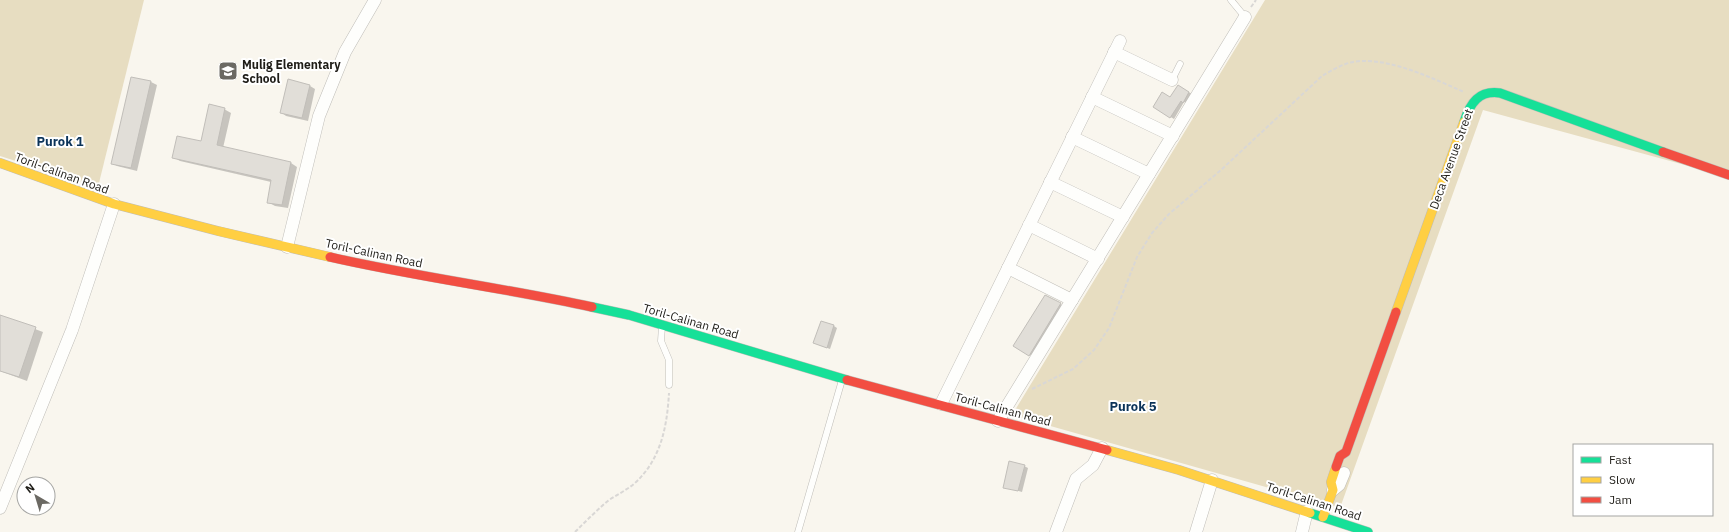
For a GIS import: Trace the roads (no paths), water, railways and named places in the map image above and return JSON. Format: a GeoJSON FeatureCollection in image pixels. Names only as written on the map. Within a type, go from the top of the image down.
{"type":"FeatureCollection","features":[{"type":"Feature","properties":{"kind":"main road","name":"Deca Avenue Street"},"geometry":{"type":"LineString","coordinates":[[1346,452],[1468,110],[1476,97],[1487,92],[1500,93],[1729,174]]}},
{"type":"Feature","properties":{"kind":"main road","name":"Toril-Calinan Road"},"geometry":{"type":"LineString","coordinates":[[0,164],[114,204],[218,231],[388,270],[493,287],[579,304],[662,325],[842,378],[1102,448],[1212,480],[1307,511],[1329,523],[1368,532]]}},
{"type":"Feature","properties":{"kind":"main road","name":"Deca Avenue Street"},"geometry":{"type":"LineString","coordinates":[[1329,523],[1333,490]]}},
{"type":"Feature","properties":{"kind":"street"},"geometry":{"type":"LineString","coordinates":[[287,247],[319,116],[345,52],[375,0]]}},
{"type":"Feature","properties":{"kind":"street"},"geometry":{"type":"LineString","coordinates":[[998,421],[1245,17]]}},
{"type":"Feature","properties":{"kind":"street"},"geometry":{"type":"LineString","coordinates":[[941,404],[1117,47],[1172,80]]}},
{"type":"Feature","properties":{"kind":"street"},"geometry":{"type":"LineString","coordinates":[[1092,97],[1173,136]]}},
{"type":"Feature","properties":{"kind":"street"},"geometry":{"type":"LineString","coordinates":[[1072,137],[1149,174]]}},
{"type":"Feature","properties":{"kind":"street"},"geometry":{"type":"LineString","coordinates":[[1050,182],[1123,218]]}},
{"type":"Feature","properties":{"kind":"street"},"geometry":{"type":"LineString","coordinates":[[0,508],[72,330],[114,204]]}},
{"type":"Feature","properties":{"kind":"street"},"geometry":{"type":"LineString","coordinates":[[1029,225],[1098,259]]}},
{"type":"Feature","properties":{"kind":"street"},"geometry":{"type":"LineString","coordinates":[[1008,268],[1072,300]]}},
{"type":"Feature","properties":{"kind":"street"},"geometry":{"type":"LineString","coordinates":[[1056,532],[1076,479],[1093,465],[1102,448]]}},
{"type":"Feature","properties":{"kind":"street","name":"Deca Avenue Street"},"geometry":{"type":"LineString","coordinates":[[1333,490],[1339,485],[1340,470],[1348,459],[1346,452]]}},
{"type":"Feature","properties":{"kind":"street"},"geometry":{"type":"LineString","coordinates":[[1196,532],[1212,480]]}},
{"type":"Feature","properties":{"kind":"street"},"geometry":{"type":"LineString","coordinates":[[1302,532],[1307,511]]}},
{"type":"Feature","properties":{"kind":"lane"},"geometry":{"type":"LineString","coordinates":[[1232,0],[1245,17]]}},
{"type":"Feature","properties":{"kind":"lane"},"geometry":{"type":"LineString","coordinates":[[1172,80],[1180,64]]}},
{"type":"Feature","properties":{"kind":"lane"},"geometry":{"type":"LineString","coordinates":[[662,325],[661,341],[669,360],[669,384]]}},
{"type":"Feature","properties":{"kind":"lane"},"geometry":{"type":"LineString","coordinates":[[798,532],[842,378]]}},
{"type":"Feature","properties":{"kind":"place","name":"Mulig Elementary School"},"geometry":{"type":"Point","coordinates":[228,71]}},
{"type":"Feature","properties":{"kind":"district","name":"Purok 1"},"geometry":{"type":"Point","coordinates":[60,141]}},
{"type":"Feature","properties":{"kind":"district","name":"Purok 5"},"geometry":{"type":"Point","coordinates":[1133,406]}}]}
